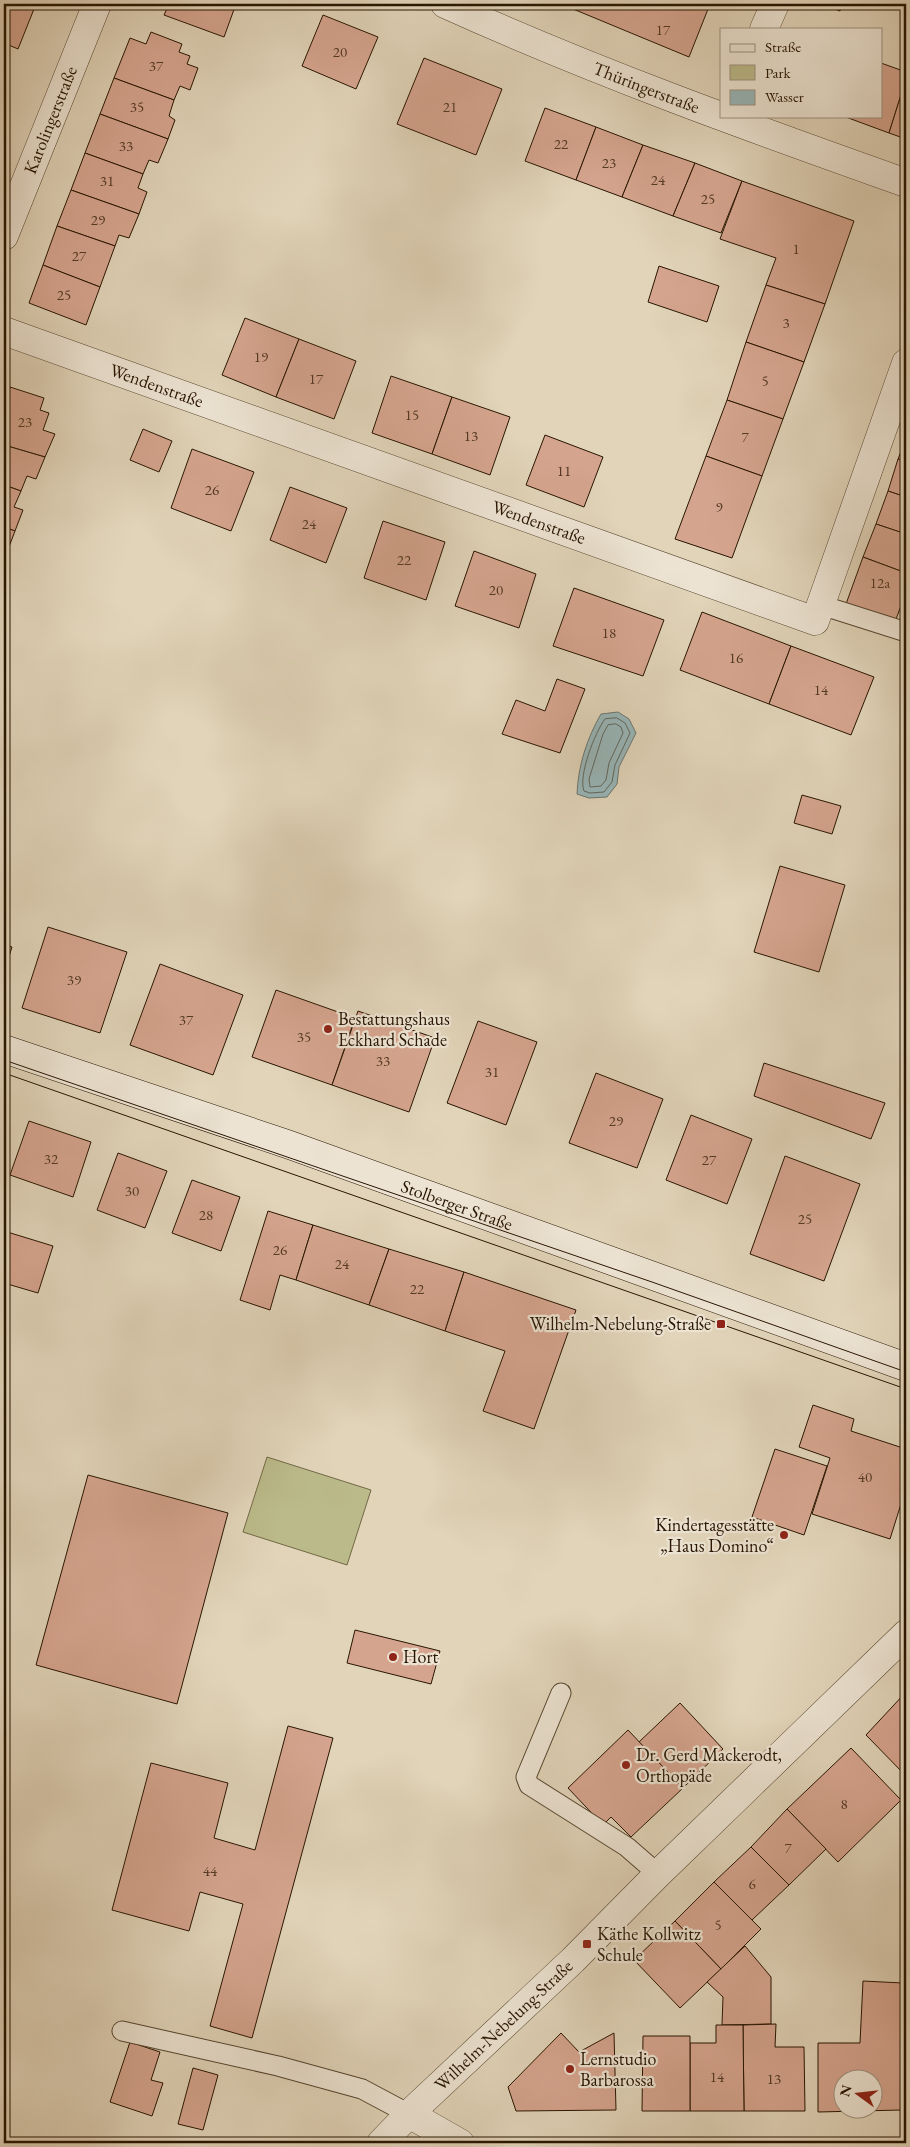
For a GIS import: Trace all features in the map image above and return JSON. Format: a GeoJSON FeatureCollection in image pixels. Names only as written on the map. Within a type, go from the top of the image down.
{"type":"FeatureCollection","features":[{"type":"Feature","properties":{"kind":"street","name":"Karolingerstraße"},"geometry":{"type":"LineString","coordinates":[[6,225],[97,4]]}},
{"type":"Feature","properties":{"kind":"street","name":"Thüringerstraße"},"geometry":{"type":"LineString","coordinates":[[445,4],[492,14],[720,116]]}},
{"type":"Feature","properties":{"kind":"street"},"geometry":{"type":"LineString","coordinates":[[764,28],[775,4]]}},
{"type":"Feature","properties":{"kind":"street","name":"Thüringerstraße"},"geometry":{"type":"LineString","coordinates":[[725,118],[906,183]]}},
{"type":"Feature","properties":{"kind":"street","name":"Wendenstraße"},"geometry":{"type":"LineString","coordinates":[[4,331],[815,621],[906,363]]}},
{"type":"Feature","properties":{"kind":"street","name":"Stolberger Straße"},"geometry":{"type":"LineString","coordinates":[[4,1049],[287,1144],[906,1367]]}},
{"type":"Feature","properties":{"kind":"street","name":"Wilhelm-Nebelung-Straße"},"geometry":{"type":"LineString","coordinates":[[381,2143],[409,2114],[573,1960],[658,1874],[906,1634]]}},
{"type":"Feature","properties":{"kind":"street"},"geometry":{"type":"LineString","coordinates":[[409,2114],[460,2143]]}},
{"type":"Feature","properties":{"kind":"lane"},"geometry":{"type":"LineString","coordinates":[[821,605],[906,632]]}},
{"type":"Feature","properties":{"kind":"lane"},"geometry":{"type":"LineString","coordinates":[[561,1692],[526,1776],[529,1785],[627,1847],[658,1874]]}},
{"type":"Feature","properties":{"kind":"lane"},"geometry":{"type":"LineString","coordinates":[[122,2031],[278,2066],[362,2088],[409,2114]]}},
{"type":"Feature","properties":{"kind":"green space"},"geometry":{"type":"Polygon","coordinates":[[[267,1457],[371,1490],[347,1565],[243,1532],[267,1457]]]}},
{"type":"Feature","properties":{"kind":"water"},"geometry":{"type":"Polygon","coordinates":[[[618,712],[629,719],[636,733],[619,767],[617,784],[607,797],[589,798],[577,794],[581,763],[596,723],[601,714],[618,712]]]}},
{"type":"Feature","properties":{"kind":"building"},"geometry":{"type":"Polygon","coordinates":[[[4,4],[36,4],[18,49],[4,43],[4,4]]]}},
{"type":"Feature","properties":{"kind":"building"},"geometry":{"type":"Polygon","coordinates":[[[169,4],[236,4],[224,37],[164,15],[169,4]]]}},
{"type":"Feature","properties":{"kind":"building"},"geometry":{"type":"Polygon","coordinates":[[[561,4],[710,4],[689,57],[561,4]]]}},
{"type":"Feature","properties":{"kind":"building"},"geometry":{"type":"Polygon","coordinates":[[[822,4],[843,4],[840,11],[822,4]]]}},
{"type":"Feature","properties":{"kind":"building"},"geometry":{"type":"Polygon","coordinates":[[[323,15],[378,37],[356,89],[302,66],[323,15]]]}},
{"type":"Feature","properties":{"kind":"building"},"geometry":{"type":"Polygon","coordinates":[[[151,32],[182,44],[179,52],[190,56],[187,64],[198,68],[190,90],[180,86],[174,100],[114,78],[130,38],[146,44],[151,32]]]}},
{"type":"Feature","properties":{"kind":"building"},"geometry":{"type":"Polygon","coordinates":[[[424,58],[502,89],[476,155],[397,124],[424,58]]]}},
{"type":"Feature","properties":{"kind":"building"},"geometry":{"type":"Polygon","coordinates":[[[882,63],[906,72],[906,79],[889,133],[848,118],[882,118],[882,63]]]}},
{"type":"Feature","properties":{"kind":"building"},"geometry":{"type":"Polygon","coordinates":[[[114,78],[174,100],[169,116],[175,120],[168,139],[100,114],[114,78]]]}},
{"type":"Feature","properties":{"kind":"building"},"geometry":{"type":"Polygon","coordinates":[[[906,79],[906,139],[889,133],[906,79]]]}},
{"type":"Feature","properties":{"kind":"building"},"geometry":{"type":"Polygon","coordinates":[[[545,108],[596,127],[576,180],[525,161],[545,108]]]}},
{"type":"Feature","properties":{"kind":"building"},"geometry":{"type":"Polygon","coordinates":[[[100,114],[168,139],[158,163],[149,160],[143,174],[85,153],[100,114]]]}},
{"type":"Feature","properties":{"kind":"building"},"geometry":{"type":"Polygon","coordinates":[[[596,127],[643,145],[622,197],[576,180],[596,127]]]}},
{"type":"Feature","properties":{"kind":"building"},"geometry":{"type":"Polygon","coordinates":[[[643,145],[695,163],[673,216],[622,197],[643,145]]]}},
{"type":"Feature","properties":{"kind":"building"},"geometry":{"type":"Polygon","coordinates":[[[85,153],[143,174],[138,188],[147,192],[139,214],[71,190],[85,153]]]}},
{"type":"Feature","properties":{"kind":"building"},"geometry":{"type":"Polygon","coordinates":[[[695,163],[742,181],[721,233],[673,216],[695,163]]]}},
{"type":"Feature","properties":{"kind":"building"},"geometry":{"type":"Polygon","coordinates":[[[742,181],[854,221],[825,304],[766,285],[776,258],[720,239],[742,181]]]}},
{"type":"Feature","properties":{"kind":"building"},"geometry":{"type":"Polygon","coordinates":[[[71,190],[139,214],[129,238],[119,235],[115,246],[57,226],[71,190]]]}},
{"type":"Feature","properties":{"kind":"building"},"geometry":{"type":"Polygon","coordinates":[[[57,226],[115,246],[100,287],[43,265],[57,226]]]}},
{"type":"Feature","properties":{"kind":"building"},"geometry":{"type":"Polygon","coordinates":[[[43,265],[100,287],[86,325],[29,303],[43,265]]]}},
{"type":"Feature","properties":{"kind":"building"},"geometry":{"type":"Polygon","coordinates":[[[659,266],[719,286],[707,322],[648,302],[659,266]]]}},
{"type":"Feature","properties":{"kind":"building"},"geometry":{"type":"Polygon","coordinates":[[[766,285],[825,304],[804,362],[746,342],[766,285]]]}},
{"type":"Feature","properties":{"kind":"building"},"geometry":{"type":"Polygon","coordinates":[[[245,318],[299,339],[276,397],[222,375],[245,318]]]}},
{"type":"Feature","properties":{"kind":"building"},"geometry":{"type":"Polygon","coordinates":[[[299,339],[356,361],[334,419],[276,397],[299,339]]]}},
{"type":"Feature","properties":{"kind":"building"},"geometry":{"type":"Polygon","coordinates":[[[746,342],[804,362],[783,419],[727,400],[746,342]]]}},
{"type":"Feature","properties":{"kind":"building"},"geometry":{"type":"Polygon","coordinates":[[[391,376],[452,397],[432,454],[372,433],[391,376]]]}},
{"type":"Feature","properties":{"kind":"building"},"geometry":{"type":"Polygon","coordinates":[[[10,387],[44,398],[40,410],[49,413],[43,430],[55,434],[45,457],[4,445],[4,390],[9,392],[10,387]]]}},
{"type":"Feature","properties":{"kind":"building"},"geometry":{"type":"Polygon","coordinates":[[[452,397],[510,417],[490,475],[432,454],[452,397]]]}},
{"type":"Feature","properties":{"kind":"building"},"geometry":{"type":"Polygon","coordinates":[[[727,400],[783,419],[762,476],[706,456],[727,400]]]}},
{"type":"Feature","properties":{"kind":"building"},"geometry":{"type":"Polygon","coordinates":[[[143,429],[172,441],[159,472],[130,460],[143,429]]]}},
{"type":"Feature","properties":{"kind":"building"},"geometry":{"type":"Polygon","coordinates":[[[545,435],[603,457],[584,507],[526,485],[545,435]]]}},
{"type":"Feature","properties":{"kind":"building"},"geometry":{"type":"Polygon","coordinates":[[[906,439],[906,462],[898,459],[906,439]]]}},
{"type":"Feature","properties":{"kind":"building"},"geometry":{"type":"Polygon","coordinates":[[[4,445],[45,457],[36,479],[27,476],[21,491],[4,485],[4,445]]]}},
{"type":"Feature","properties":{"kind":"building"},"geometry":{"type":"Polygon","coordinates":[[[192,449],[254,472],[231,531],[171,508],[192,449]]]}},
{"type":"Feature","properties":{"kind":"building"},"geometry":{"type":"Polygon","coordinates":[[[706,456],[762,476],[732,558],[675,539],[706,456]]]}},
{"type":"Feature","properties":{"kind":"building"},"geometry":{"type":"Polygon","coordinates":[[[898,459],[906,462],[906,497],[888,491],[898,459]]]}},
{"type":"Feature","properties":{"kind":"building"},"geometry":{"type":"Polygon","coordinates":[[[4,485],[21,491],[14,507],[23,510],[15,531],[4,527],[4,485]]]}},
{"type":"Feature","properties":{"kind":"building"},"geometry":{"type":"Polygon","coordinates":[[[290,487],[347,508],[326,563],[270,540],[290,487]]]}},
{"type":"Feature","properties":{"kind":"building"},"geometry":{"type":"Polygon","coordinates":[[[888,491],[906,497],[906,534],[876,524],[888,491]]]}},
{"type":"Feature","properties":{"kind":"building"},"geometry":{"type":"Polygon","coordinates":[[[383,521],[445,542],[426,600],[364,578],[383,521]]]}},
{"type":"Feature","properties":{"kind":"building"},"geometry":{"type":"Polygon","coordinates":[[[876,524],[906,534],[906,573],[863,557],[876,524]]]}},
{"type":"Feature","properties":{"kind":"building"},"geometry":{"type":"Polygon","coordinates":[[[4,527],[15,531],[7,552],[4,551],[4,527]]]}},
{"type":"Feature","properties":{"kind":"building"},"geometry":{"type":"Polygon","coordinates":[[[474,551],[536,574],[519,628],[455,606],[474,551]]]}},
{"type":"Feature","properties":{"kind":"building"},"geometry":{"type":"Polygon","coordinates":[[[863,557],[906,573],[906,592],[895,622],[846,604],[863,557]]]}},
{"type":"Feature","properties":{"kind":"building"},"geometry":{"type":"Polygon","coordinates":[[[574,588],[664,620],[643,676],[553,646],[574,588]]]}},
{"type":"Feature","properties":{"kind":"building"},"geometry":{"type":"Polygon","coordinates":[[[702,612],[791,646],[769,704],[680,670],[702,612]]]}},
{"type":"Feature","properties":{"kind":"building"},"geometry":{"type":"Polygon","coordinates":[[[791,646],[874,677],[851,735],[769,704],[791,646]]]}},
{"type":"Feature","properties":{"kind":"building"},"geometry":{"type":"Polygon","coordinates":[[[557,679],[585,689],[560,753],[502,734],[516,700],[545,711],[557,679]]]}},
{"type":"Feature","properties":{"kind":"building"},"geometry":{"type":"Polygon","coordinates":[[[802,795],[841,806],[832,834],[794,823],[802,795]]]}},
{"type":"Feature","properties":{"kind":"building"},"geometry":{"type":"Polygon","coordinates":[[[780,866],[845,885],[819,972],[754,952],[780,866]]]}},
{"type":"Feature","properties":{"kind":"building"},"geometry":{"type":"Polygon","coordinates":[[[48,927],[127,952],[100,1033],[22,1008],[48,927]]]}},
{"type":"Feature","properties":{"kind":"building"},"geometry":{"type":"Polygon","coordinates":[[[4,944],[12,947],[4,972],[4,944]]]}},
{"type":"Feature","properties":{"kind":"building"},"geometry":{"type":"Polygon","coordinates":[[[160,964],[243,995],[213,1075],[130,1045],[160,964]]]}},
{"type":"Feature","properties":{"kind":"building"},"geometry":{"type":"Polygon","coordinates":[[[276,990],[355,1018],[332,1085],[252,1057],[276,990]]]}},
{"type":"Feature","properties":{"kind":"building"},"geometry":{"type":"Polygon","coordinates":[[[358,1011],[435,1038],[409,1112],[332,1085],[358,1011]]]}},
{"type":"Feature","properties":{"kind":"building"},"geometry":{"type":"Polygon","coordinates":[[[478,1021],[537,1042],[506,1125],[447,1103],[478,1021]]]}},
{"type":"Feature","properties":{"kind":"building"},"geometry":{"type":"Polygon","coordinates":[[[764,1063],[885,1103],[871,1139],[754,1096],[764,1063]]]}},
{"type":"Feature","properties":{"kind":"building"},"geometry":{"type":"Polygon","coordinates":[[[596,1073],[663,1099],[637,1168],[569,1143],[596,1073]]]}},
{"type":"Feature","properties":{"kind":"building"},"geometry":{"type":"Polygon","coordinates":[[[691,1115],[752,1139],[727,1204],[666,1180],[691,1115]]]}},
{"type":"Feature","properties":{"kind":"building"},"geometry":{"type":"Polygon","coordinates":[[[29,1121],[91,1142],[73,1197],[10,1175],[29,1121]]]}},
{"type":"Feature","properties":{"kind":"building"},"geometry":{"type":"Polygon","coordinates":[[[118,1153],[167,1171],[145,1228],[97,1210],[118,1153]]]}},
{"type":"Feature","properties":{"kind":"building"},"geometry":{"type":"Polygon","coordinates":[[[785,1156],[860,1184],[824,1281],[750,1254],[785,1156]]]}},
{"type":"Feature","properties":{"kind":"building"},"geometry":{"type":"Polygon","coordinates":[[[192,1180],[240,1197],[221,1251],[172,1233],[192,1180]]]}},
{"type":"Feature","properties":{"kind":"building"},"geometry":{"type":"Polygon","coordinates":[[[268,1211],[313,1225],[296,1280],[280,1275],[270,1310],[240,1300],[268,1211]]]}},
{"type":"Feature","properties":{"kind":"building"},"geometry":{"type":"Polygon","coordinates":[[[313,1225],[389,1249],[369,1305],[296,1280],[313,1225]]]}},
{"type":"Feature","properties":{"kind":"building"},"geometry":{"type":"Polygon","coordinates":[[[4,1231],[53,1246],[38,1293],[4,1283],[4,1231]]]}},
{"type":"Feature","properties":{"kind":"building"},"geometry":{"type":"Polygon","coordinates":[[[389,1249],[464,1272],[445,1331],[369,1305],[389,1249]]]}},
{"type":"Feature","properties":{"kind":"building"},"geometry":{"type":"Polygon","coordinates":[[[464,1272],[576,1310],[534,1429],[483,1411],[505,1351],[445,1331],[464,1272]]]}},
{"type":"Feature","properties":{"kind":"building"},"geometry":{"type":"Polygon","coordinates":[[[813,1405],[854,1419],[851,1431],[906,1449],[906,1488],[890,1539],[812,1514],[830,1458],[799,1447],[813,1405]]]}},
{"type":"Feature","properties":{"kind":"building"},"geometry":{"type":"Polygon","coordinates":[[[775,1449],[827,1466],[804,1535],[752,1517],[775,1449]]]}},
{"type":"Feature","properties":{"kind":"building"},"geometry":{"type":"Polygon","coordinates":[[[88,1475],[228,1513],[177,1704],[36,1665],[88,1475]]]}},
{"type":"Feature","properties":{"kind":"building","name":"Hort"},"geometry":{"type":"Polygon","coordinates":[[[355,1630],[440,1651],[431,1684],[347,1663],[355,1630]]]}},
{"type":"Feature","properties":{"kind":"building"},"geometry":{"type":"Polygon","coordinates":[[[906,1692],[906,1776],[866,1735],[906,1692]]]}},
{"type":"Feature","properties":{"kind":"building"},"geometry":{"type":"Polygon","coordinates":[[[680,1703],[723,1749],[683,1788],[639,1742],[680,1703]]]}},
{"type":"Feature","properties":{"kind":"building"},"geometry":{"type":"Polygon","coordinates":[[[288,1726],[333,1738],[252,2038],[210,2026],[243,1904],[200,1892],[189,1931],[112,1910],[151,1763],[228,1783],[214,1838],[255,1850],[288,1726]]]}},
{"type":"Feature","properties":{"kind":"building","name":"Dr. Gerd Mackerodt, Orthopäde"},"geometry":{"type":"Polygon","coordinates":[[[628,1730],[683,1788],[631,1837],[611,1817],[603,1825],[568,1788],[628,1730]]]}},
{"type":"Feature","properties":{"kind":"building"},"geometry":{"type":"Polygon","coordinates":[[[851,1748],[901,1800],[838,1862],[787,1809],[851,1748]]]}},
{"type":"Feature","properties":{"kind":"building"},"geometry":{"type":"Polygon","coordinates":[[[787,1809],[826,1849],[789,1885],[751,1847],[787,1809]]]}},
{"type":"Feature","properties":{"kind":"building"},"geometry":{"type":"Polygon","coordinates":[[[751,1847],[789,1885],[752,1920],[714,1882],[751,1847]]]}},
{"type":"Feature","properties":{"kind":"building"},"geometry":{"type":"Polygon","coordinates":[[[714,1882],[761,1929],[721,1969],[675,1921],[714,1882]]]}},
{"type":"Feature","properties":{"kind":"building"},"geometry":{"type":"Polygon","coordinates":[[[675,1921],[721,1969],[680,2008],[634,1960],[675,1921]]]}},
{"type":"Feature","properties":{"kind":"building"},"geometry":{"type":"Polygon","coordinates":[[[745,1946],[771,1977],[771,2024],[722,2025],[723,1997],[707,1982],[745,1946]]]}},
{"type":"Feature","properties":{"kind":"building"},"geometry":{"type":"Polygon","coordinates":[[[863,1981],[903,1983],[901,2110],[882,2110],[882,2070],[832,2070],[832,2112],[818,2112],[818,2043],[860,2043],[863,1981]]]}},
{"type":"Feature","properties":{"kind":"building"},"geometry":{"type":"Polygon","coordinates":[[[776,2024],[775,2047],[804,2047],[805,2111],[744,2111],[743,2025],[776,2024]]]}},
{"type":"Feature","properties":{"kind":"building"},"geometry":{"type":"Polygon","coordinates":[[[716,2025],[743,2025],[744,2111],[690,2111],[690,2043],[716,2043],[716,2025]]]}},
{"type":"Feature","properties":{"kind":"building","name":"Lernstudio Barbarossa"},"geometry":{"type":"Polygon","coordinates":[[[561,2033],[579,2052],[614,2033],[616,2110],[516,2111],[508,2087],[561,2033]]]}},
{"type":"Feature","properties":{"kind":"building"},"geometry":{"type":"Polygon","coordinates":[[[643,2036],[690,2036],[690,2111],[642,2111],[643,2036]]]}},
{"type":"Feature","properties":{"kind":"building"},"geometry":{"type":"Polygon","coordinates":[[[130,2042],[160,2052],[151,2080],[163,2083],[152,2116],[110,2102],[130,2042]]]}},
{"type":"Feature","properties":{"kind":"building"},"geometry":{"type":"Polygon","coordinates":[[[193,2068],[218,2075],[203,2130],[178,2124],[193,2068]]]}},
{"type":"Feature","properties":{"kind":"tram line"},"geometry":{"type":"LineString","coordinates":[[4,1060],[652,1282],[906,1372]]}},
{"type":"Feature","properties":{"kind":"tram line"},"geometry":{"type":"LineString","coordinates":[[4,1073],[906,1389]]}},
{"type":"Feature","properties":{"kind":"place","name":"Bestattungshaus Eckhard Schade"},"geometry":{"type":"Point","coordinates":[328,1029]}},
{"type":"Feature","properties":{"kind":"place","name":"Wilhelm-Nebelung-Straße"},"geometry":{"type":"Point","coordinates":[721,1324]}},
{"type":"Feature","properties":{"kind":"place","name":"Kindertagesstätte „Haus Domino“"},"geometry":{"type":"Point","coordinates":[784,1535]}},
{"type":"Feature","properties":{"kind":"place","name":"Hort"},"geometry":{"type":"Point","coordinates":[393,1657]}},
{"type":"Feature","properties":{"kind":"place","name":"Dr. Gerd Mackerodt, Orthopäde"},"geometry":{"type":"Point","coordinates":[626,1765]}},
{"type":"Feature","properties":{"kind":"place","name":"Käthe Kollwitz Schule"},"geometry":{"type":"Point","coordinates":[587,1944]}},
{"type":"Feature","properties":{"kind":"place","name":"Lernstudio Barbarossa"},"geometry":{"type":"Point","coordinates":[570,2069]}}]}
